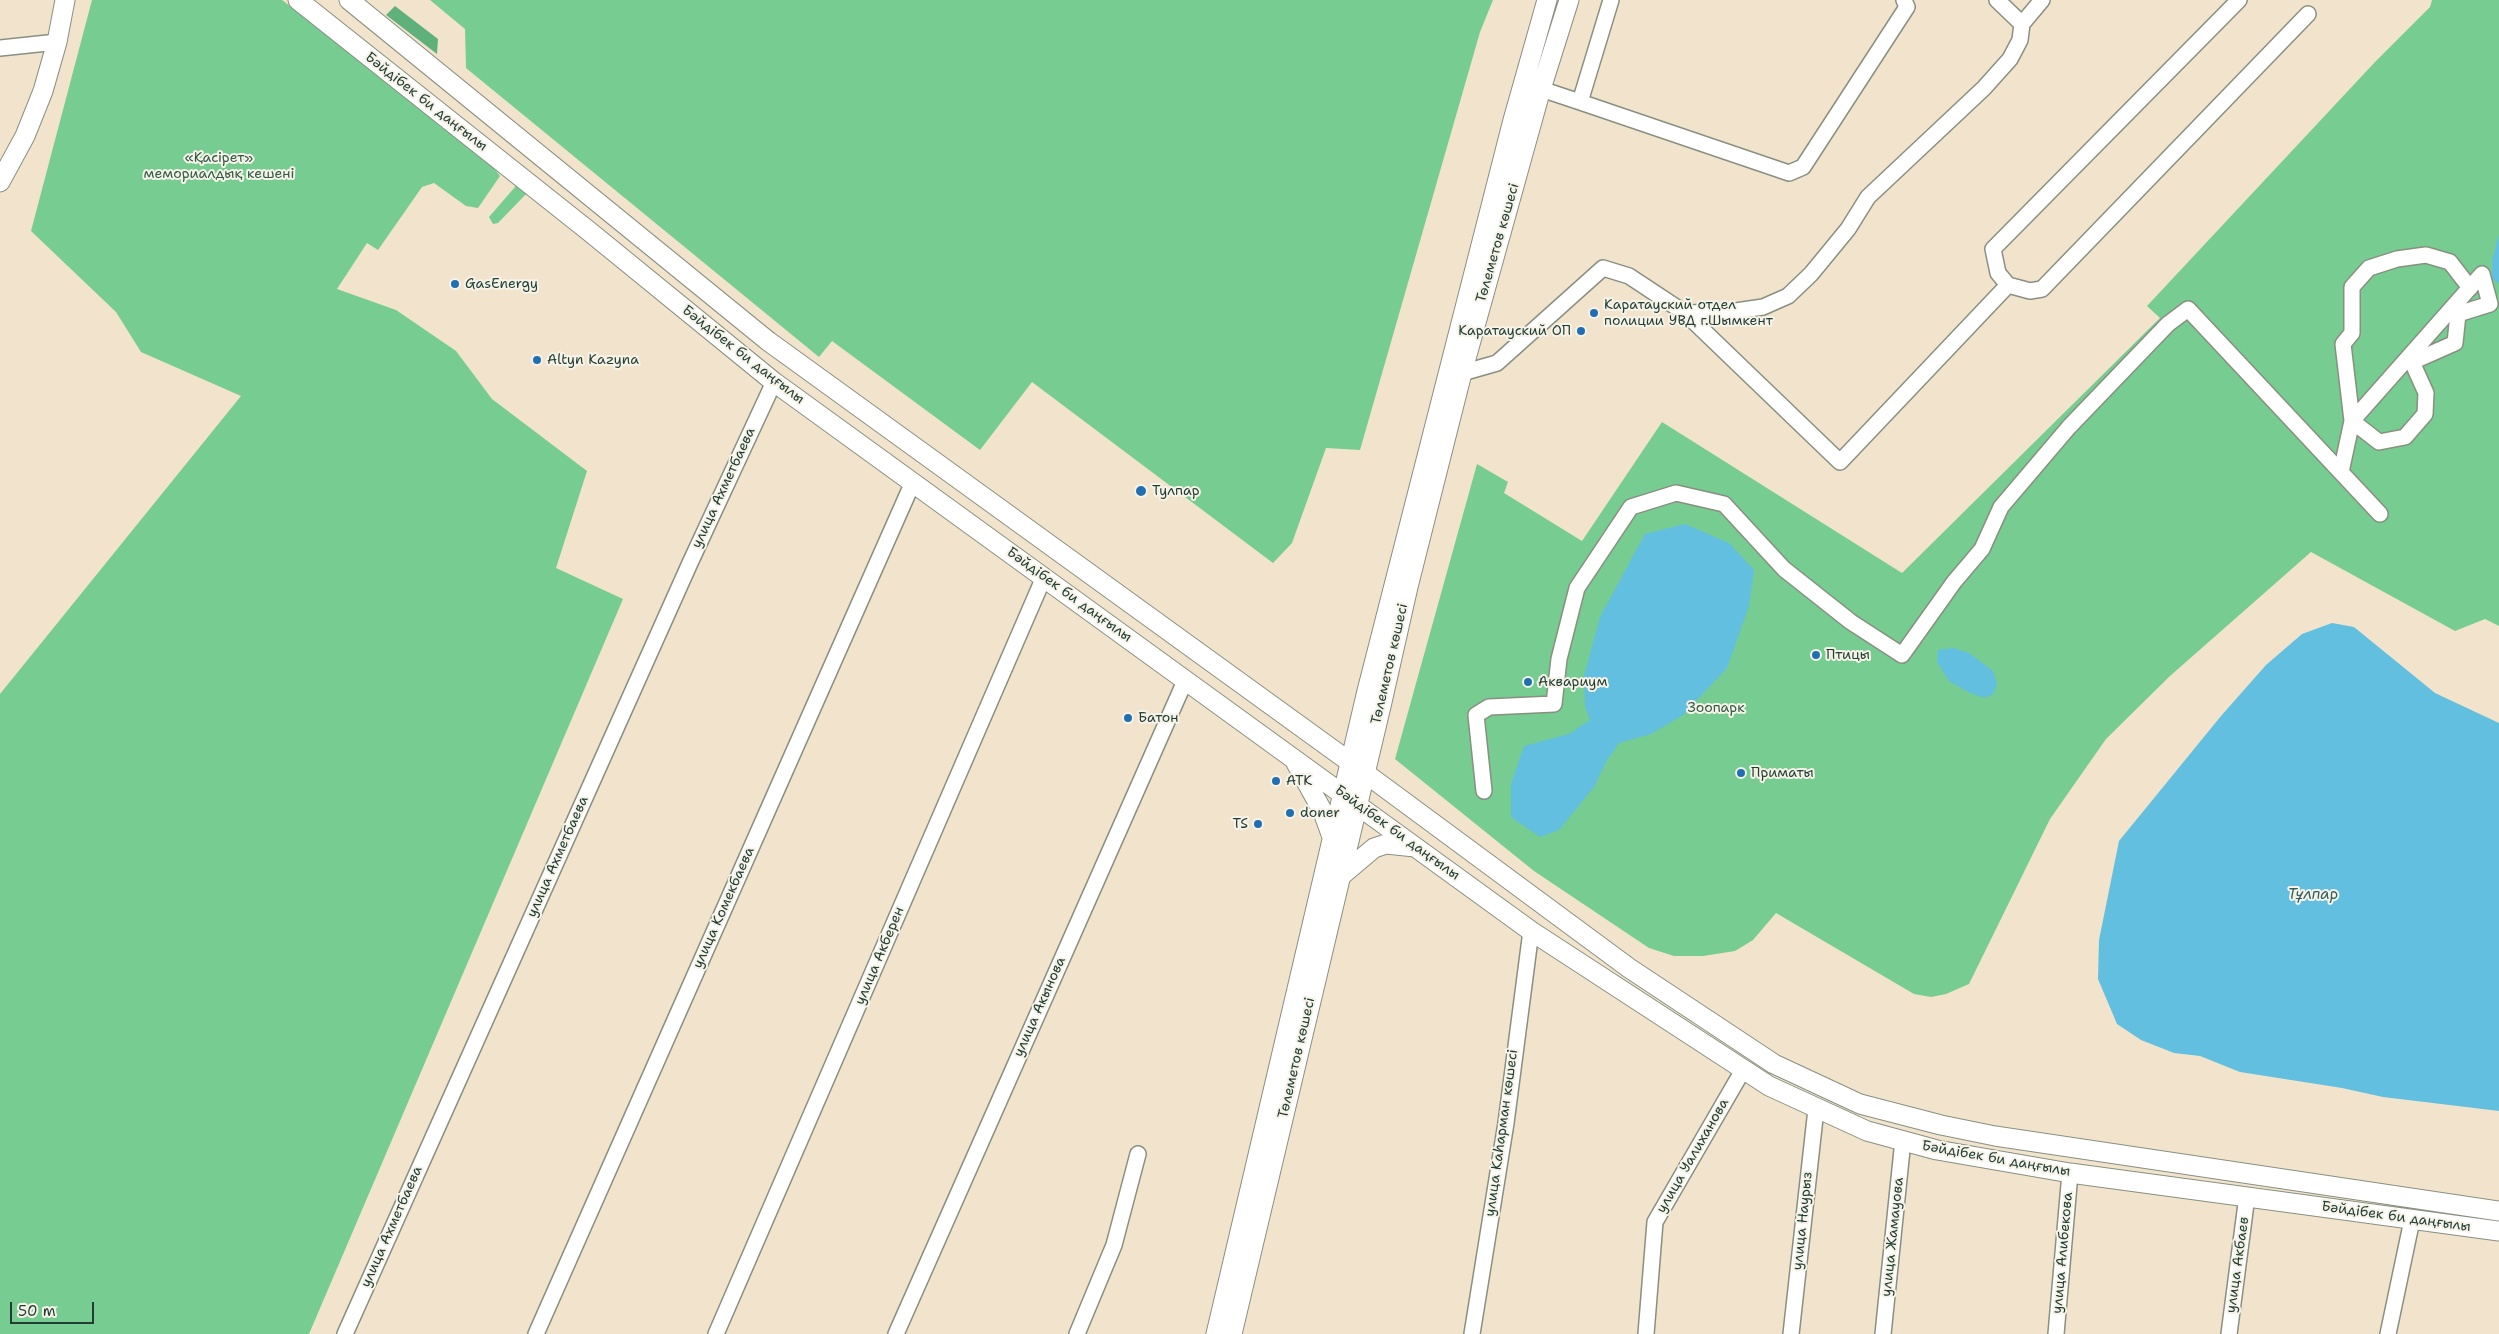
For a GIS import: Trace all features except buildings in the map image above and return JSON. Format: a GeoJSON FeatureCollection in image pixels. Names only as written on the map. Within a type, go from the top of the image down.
{"type":"FeatureCollection","features":[{"type":"Feature","properties":{"kind":"main road"},"geometry":{"type":"LineString","coordinates":[[3,177],[43,91],[57,42],[65,0]]}},
{"type":"Feature","properties":{"kind":"main road"},"geometry":{"type":"LineString","coordinates":[[3,177],[22,160],[34,140],[64,44],[72,0]]}},
{"type":"Feature","properties":{"kind":"main road","name":"Бәйдібек би даңғылы"},"geometry":{"type":"LineString","coordinates":[[298,0],[590,232],[774,382],[1531,931],[1618,986],[1742,1070],[1816,1109],[1867,1132],[1937,1150],[2070,1173],[2499,1232]]}},
{"type":"Feature","properties":{"kind":"main road","name":"Бәйдібек би даңғылы"},"geometry":{"type":"LineString","coordinates":[[349,0],[768,341],[1350,762],[1637,973],[1774,1064],[1860,1104],[1940,1125],[1995,1136],[2499,1211]]}},
{"type":"Feature","properties":{"kind":"main road","name":"Төлеметов көшесі"},"geometry":{"type":"LineString","coordinates":[[1216,1334],[1342,793],[1508,139],[1547,0]]}},
{"type":"Feature","properties":{"kind":"main road","name":"Төлеметов көшесі"},"geometry":{"type":"LineString","coordinates":[[1232,1334],[1342,875],[1408,587],[1462,373],[1569,0]]}},
{"type":"Feature","properties":{"kind":"main road"},"geometry":{"type":"LineString","coordinates":[[1106,622],[1121,598]]}},
{"type":"Feature","properties":{"kind":"main road"},"geometry":{"type":"LineString","coordinates":[[1291,756],[1314,793],[1332,837]]}},
{"type":"Feature","properties":{"kind":"main road"},"geometry":{"type":"LineString","coordinates":[[1342,875],[1374,848],[1386,844],[1417,848]]}},
{"type":"Feature","properties":{"kind":"street"},"geometry":{"type":"LineString","coordinates":[[1580,102],[1611,0]]}},
{"type":"Feature","properties":{"kind":"street"},"geometry":{"type":"LineString","coordinates":[[1542,89],[1789,173],[1803,167],[1907,7],[1904,0]]}},
{"type":"Feature","properties":{"kind":"street"},"geometry":{"type":"LineString","coordinates":[[1996,0],[2022,24]]}},
{"type":"Feature","properties":{"kind":"street"},"geometry":{"type":"LineString","coordinates":[[1685,313],[1729,312],[1763,307],[1788,296],[1811,274],[1848,229],[1868,198],[1984,88],[2010,58],[2020,40],[2022,24],[2042,0]]}},
{"type":"Feature","properties":{"kind":"street"},"geometry":{"type":"LineString","coordinates":[[2239,0],[1994,250],[1998,274],[2008,285],[2030,291],[2042,289],[2308,14]]}},
{"type":"Feature","properties":{"kind":"street"},"geometry":{"type":"LineString","coordinates":[[0,48],[57,42]]}},
{"type":"Feature","properties":{"kind":"street"},"geometry":{"type":"LineString","coordinates":[[2341,472],[2352,421],[2343,344],[2352,334],[2352,287],[2369,268],[2397,259],[2426,255],[2450,262],[2470,288]]}},
{"type":"Feature","properties":{"kind":"street"},"geometry":{"type":"LineString","coordinates":[[1462,373],[1497,363],[1603,268],[1629,276],[1685,313],[1840,462],[2008,285]]}},
{"type":"Feature","properties":{"kind":"street"},"geometry":{"type":"LineString","coordinates":[[2482,274],[2494,299],[2458,314],[2455,343],[2412,362],[2426,393],[2425,414],[2405,437],[2378,442],[2352,421],[2470,288],[2482,274]]}},
{"type":"Feature","properties":{"kind":"street"},"geometry":{"type":"LineString","coordinates":[[1484,790],[1476,714],[1489,707],[1554,704],[1559,659],[1576,588],[1631,507],[1676,492],[1724,504],[1784,569],[1851,622],[1902,655],[1948,590],[1982,549],[2001,507],[2069,427],[2168,324],[2188,309],[2380,514]]}},
{"type":"Feature","properties":{"kind":"street","name":"улица Ахметбаева"},"geometry":{"type":"LineString","coordinates":[[345,1334],[690,563],[774,382]]}},
{"type":"Feature","properties":{"kind":"street","name":"улица Комекбаева"},"geometry":{"type":"LineString","coordinates":[[536,1334],[912,482]]}},
{"type":"Feature","properties":{"kind":"street","name":"улица Акберен"},"geometry":{"type":"LineString","coordinates":[[716,1334],[1044,577]]}},
{"type":"Feature","properties":{"kind":"street","name":"улица Акынова"},"geometry":{"type":"LineString","coordinates":[[896,1334],[1185,681]]}},
{"type":"Feature","properties":{"kind":"street","name":"улица Каһарман көшесі"},"geometry":{"type":"LineString","coordinates":[[1472,1334],[1506,1123],[1531,931]]}},
{"type":"Feature","properties":{"kind":"street","name":"улица Уалиханова"},"geometry":{"type":"LineString","coordinates":[[1646,1334],[1654,1222],[1742,1070]]}},
{"type":"Feature","properties":{"kind":"street","name":"улица Наурыз"},"geometry":{"type":"LineString","coordinates":[[1791,1334],[1816,1109]]}},
{"type":"Feature","properties":{"kind":"street","name":"улица Жамауова"},"geometry":{"type":"LineString","coordinates":[[1883,1334],[1903,1140]]}},
{"type":"Feature","properties":{"kind":"street"},"geometry":{"type":"LineString","coordinates":[[1077,1334],[1114,1245],[1138,1154]]}},
{"type":"Feature","properties":{"kind":"street","name":"улица Алибекова"},"geometry":{"type":"LineString","coordinates":[[2056,1334],[2070,1173]]}},
{"type":"Feature","properties":{"kind":"street","name":"улица Акбаев"},"geometry":{"type":"LineString","coordinates":[[2229,1334],[2247,1196]]}},
{"type":"Feature","properties":{"kind":"street"},"geometry":{"type":"LineString","coordinates":[[2388,1334],[2412,1220]]}},
{"type":"Feature","properties":{"kind":"green space","name":"«Қасірет» мемориалдық кешені"},"geometry":{"type":"Polygon","coordinates":[[[92,0],[282,0],[390,81],[441,127],[483,154],[500,176],[478,208],[466,206],[434,183],[422,187],[378,250],[367,243],[337,289],[396,310],[456,351],[492,399],[587,471],[556,568],[623,599],[309,1334],[0,1334],[0,694],[241,396],[141,352],[116,312],[31,231],[92,0]]]}},
{"type":"Feature","properties":{"kind":"green space"},"geometry":{"type":"Polygon","coordinates":[[[430,0],[1493,0],[1480,32],[1360,450],[1326,448],[1292,543],[1273,563],[1032,382],[980,450],[832,341],[819,357],[466,68],[465,29],[430,0]]]}},
{"type":"Feature","properties":{"kind":"green space","name":"Зоопарк"},"geometry":{"type":"Polygon","coordinates":[[[2432,0],[2499,0],[2499,626],[2485,619],[2455,631],[2311,552],[2170,676],[2106,739],[2050,819],[1969,984],[1946,994],[1931,997],[1914,994],[1776,913],[1753,940],[1735,951],[1703,956],[1674,956],[1649,948],[1534,871],[1395,759],[1477,464],[1508,482],[1504,493],[1582,541],[1662,422],[1902,573],[2160,318],[2147,306],[2375,62],[2430,7],[2432,0]]]}},
{"type":"Feature","properties":{"kind":"green space"},"geometry":{"type":"Polygon","coordinates":[[[395,6],[438,39],[437,54],[386,15],[395,6]]]}},
{"type":"Feature","properties":{"kind":"green space"},"geometry":{"type":"Polygon","coordinates":[[[516,178],[529,191],[498,223],[493,224],[489,217],[515,187],[516,178]]]}},
{"type":"Feature","properties":{"kind":"water"},"geometry":{"type":"Polygon","coordinates":[[[2499,234],[2499,283],[2492,279],[2492,261],[2499,234]]]}},
{"type":"Feature","properties":{"kind":"water"},"geometry":{"type":"Polygon","coordinates":[[[1685,524],[1729,543],[1754,570],[1749,606],[1727,668],[1683,715],[1651,734],[1619,743],[1606,762],[1594,787],[1559,830],[1540,837],[1511,817],[1511,784],[1524,746],[1569,734],[1590,720],[1585,706],[1584,676],[1600,617],[1645,534],[1685,524]]]}},
{"type":"Feature","properties":{"kind":"water","name":"Тұлпар"},"geometry":{"type":"Polygon","coordinates":[[[2332,623],[2354,627],[2435,693],[2499,723],[2499,1111],[2383,1097],[2342,1088],[2240,1072],[2200,1056],[2174,1053],[2141,1040],[2117,1024],[2098,979],[2099,940],[2119,841],[2221,716],[2266,665],[2302,634],[2332,623]]]}},
{"type":"Feature","properties":{"kind":"water"},"geometry":{"type":"Polygon","coordinates":[[[1953,648],[1969,653],[1993,671],[1997,684],[1993,694],[1985,698],[1970,693],[1949,681],[1937,662],[1938,650],[1953,648]]]}},
{"type":"Feature","properties":{"kind":"place","name":"GasEnergy"},"geometry":{"type":"Point","coordinates":[455,284]}},
{"type":"Feature","properties":{"kind":"place","name":"Каратауский отдел полиции УВД г.Шымкент"},"geometry":{"type":"Point","coordinates":[1594,313]}},
{"type":"Feature","properties":{"kind":"place","name":"Каратауский ОП"},"geometry":{"type":"Point","coordinates":[1581,331]}},
{"type":"Feature","properties":{"kind":"place","name":"Altyn Kazyna"},"geometry":{"type":"Point","coordinates":[537,360]}},
{"type":"Feature","properties":{"kind":"place","name":"Тулпар"},"geometry":{"type":"Point","coordinates":[1141,491]}},
{"type":"Feature","properties":{"kind":"place","name":"Птицы"},"geometry":{"type":"Point","coordinates":[1816,655]}},
{"type":"Feature","properties":{"kind":"place","name":"Аквариум"},"geometry":{"type":"Point","coordinates":[1528,682]}},
{"type":"Feature","properties":{"kind":"place","name":"Батон"},"geometry":{"type":"Point","coordinates":[1128,718]}},
{"type":"Feature","properties":{"kind":"place","name":"Приматы"},"geometry":{"type":"Point","coordinates":[1741,773]}},
{"type":"Feature","properties":{"kind":"place","name":"АТК"},"geometry":{"type":"Point","coordinates":[1276,781]}},
{"type":"Feature","properties":{"kind":"place","name":"doner"},"geometry":{"type":"Point","coordinates":[1290,813]}},
{"type":"Feature","properties":{"kind":"place","name":"TS"},"geometry":{"type":"Point","coordinates":[1258,824]}}]}
